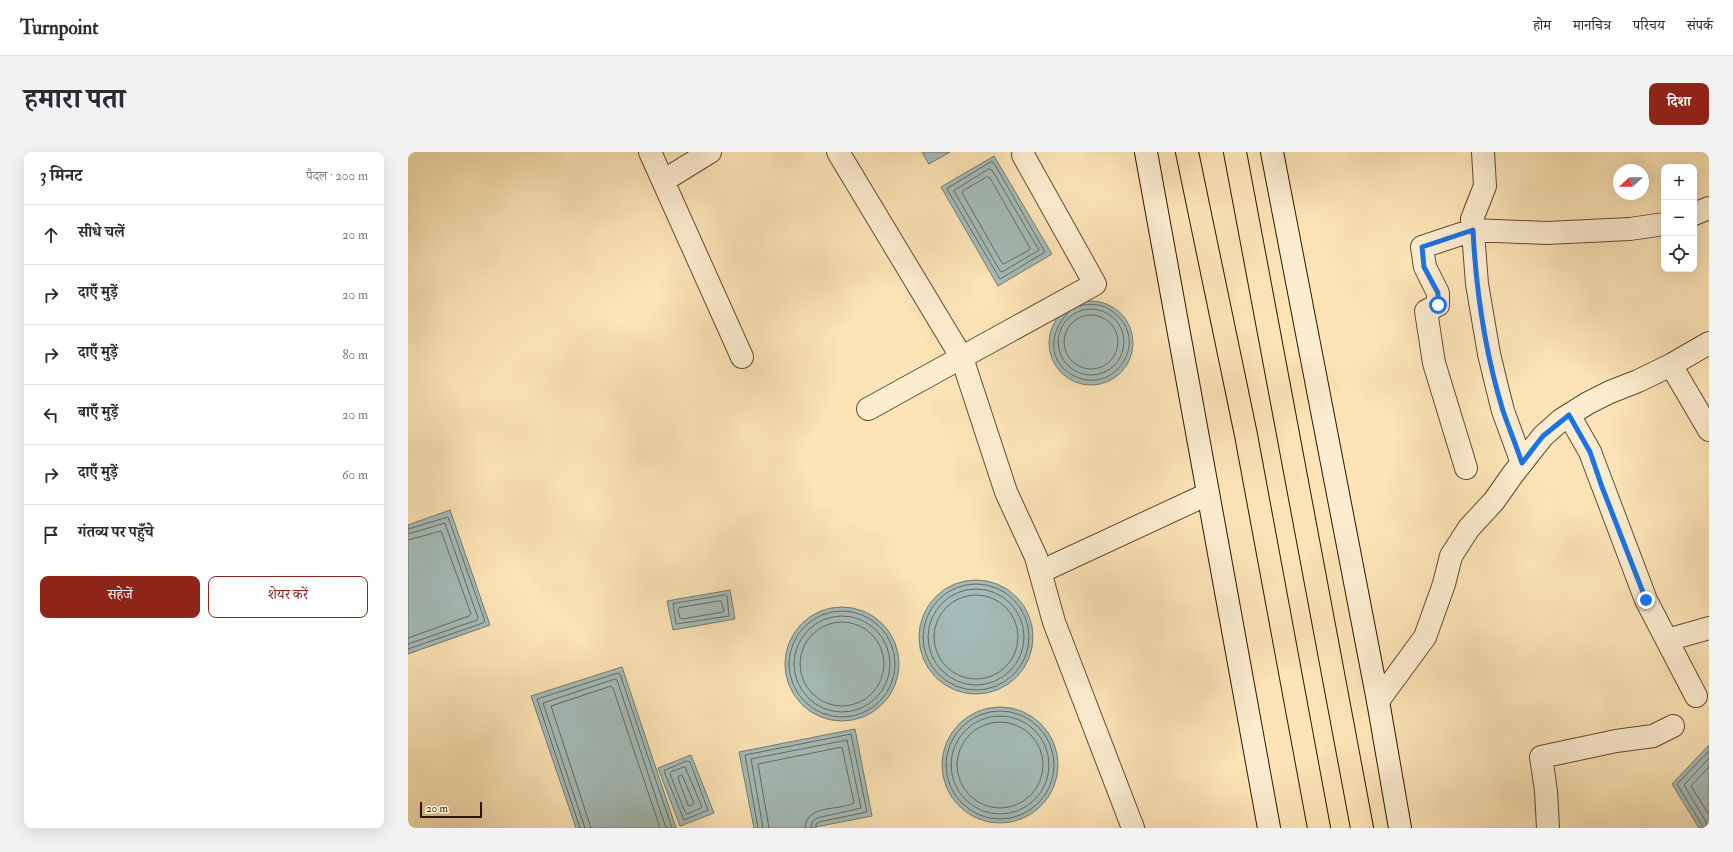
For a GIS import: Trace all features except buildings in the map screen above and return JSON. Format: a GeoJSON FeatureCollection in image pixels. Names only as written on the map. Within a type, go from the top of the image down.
{"type":"FeatureCollection","features":[{"type":"Feature","properties":{"kind":"highway"},"geometry":{"type":"LineString","coordinates":[[1187,152],[1246,435],[1319,828]]}},
{"type":"Feature","properties":{"kind":"highway"},"geometry":{"type":"LineString","coordinates":[[1235,152],[1362,828]]}},
{"type":"Feature","properties":{"kind":"street"},"geometry":{"type":"LineString","coordinates":[[650,152],[742,357]]}},
{"type":"Feature","properties":{"kind":"street"},"geometry":{"type":"LineString","coordinates":[[663,181],[710,152]]}},
{"type":"Feature","properties":{"kind":"street"},"geometry":{"type":"LineString","coordinates":[[838,152],[962,358],[1006,492],[1036,557],[1054,622],[1133,828]]}},
{"type":"Feature","properties":{"kind":"street"},"geometry":{"type":"LineString","coordinates":[[1146,152],[1269,828]]}},
{"type":"Feature","properties":{"kind":"street"},"geometry":{"type":"LineString","coordinates":[[1272,152],[1378,701],[1400,828]]}},
{"type":"Feature","properties":{"kind":"street"},"geometry":{"type":"LineString","coordinates":[[1483,152],[1485,186],[1472,219],[1477,284],[1489,354],[1503,411],[1522,463]]}},
{"type":"Feature","properties":{"kind":"street"},"geometry":{"type":"LineString","coordinates":[[868,409],[1095,284],[1023,155]]}},
{"type":"Feature","properties":{"kind":"street"},"geometry":{"type":"LineString","coordinates":[[1697,213],[1709,208]]}},
{"type":"Feature","properties":{"kind":"street"},"geometry":{"type":"LineString","coordinates":[[1466,468],[1434,363],[1426,311],[1438,305],[1438,293],[1424,267],[1422,247],[1473,230],[1547,233],[1598,229],[1630,229],[1661,224]]}},
{"type":"Feature","properties":{"kind":"street"},"geometry":{"type":"LineString","coordinates":[[1378,701],[1425,637],[1444,584],[1451,556],[1469,528],[1494,501],[1543,436],[1569,415],[1610,392],[1638,381],[1709,344]]}},
{"type":"Feature","properties":{"kind":"street"},"geometry":{"type":"LineString","coordinates":[[1671,365],[1709,430]]}},
{"type":"Feature","properties":{"kind":"street"},"geometry":{"type":"LineString","coordinates":[[1569,415],[1590,452],[1646,600],[1696,696]]}},
{"type":"Feature","properties":{"kind":"street"},"geometry":{"type":"LineString","coordinates":[[1040,572],[1208,494]]}},
{"type":"Feature","properties":{"kind":"street"},"geometry":{"type":"LineString","coordinates":[[1667,640],[1709,628]]}},
{"type":"Feature","properties":{"kind":"street"},"geometry":{"type":"LineString","coordinates":[[1548,828],[1546,791],[1541,757],[1616,741],[1653,736],[1673,726]]}},
{"type":"Feature","properties":{"kind":"water"},"geometry":{"type":"Polygon","coordinates":[[[922,152],[950,152],[929,164],[922,152]]]}},
{"type":"Feature","properties":{"kind":"water"},"geometry":{"type":"Polygon","coordinates":[[[994,156],[1052,254],[998,286],[941,187],[994,156]]]}},
{"type":"Feature","properties":{"kind":"water"},"geometry":{"type":"Polygon","coordinates":[[[1091,301],[1107,304],[1121,313],[1130,327],[1133,343],[1130,359],[1121,373],[1107,382],[1091,385],[1075,382],[1061,373],[1052,359],[1049,343],[1052,327],[1061,313],[1075,304],[1091,301]]]}},
{"type":"Feature","properties":{"kind":"water"},"geometry":{"type":"Polygon","coordinates":[[[450,510],[490,625],[408,654],[408,525],[450,510]]]}},
{"type":"Feature","properties":{"kind":"water"},"geometry":{"type":"Polygon","coordinates":[[[976,580],[998,584],[1008,589],[1024,605],[1029,615],[1033,637],[1029,659],[1024,669],[1008,685],[998,690],[976,694],[954,690],[944,685],[928,669],[923,659],[919,637],[923,615],[928,605],[944,589],[954,584],[976,580]]]}},
{"type":"Feature","properties":{"kind":"water"},"geometry":{"type":"Polygon","coordinates":[[[730,590],[735,619],[673,630],[667,601],[730,590]]]}},
{"type":"Feature","properties":{"kind":"water"},"geometry":{"type":"Polygon","coordinates":[[[842,607],[864,611],[882,624],[895,642],[899,664],[895,686],[882,704],[864,717],[842,721],[820,717],[802,704],[789,686],[785,664],[789,642],[802,624],[820,611],[842,607]]]}},
{"type":"Feature","properties":{"kind":"water"},"geometry":{"type":"Polygon","coordinates":[[[622,667],[676,828],[576,828],[531,696],[622,667]]]}},
{"type":"Feature","properties":{"kind":"water"},"geometry":{"type":"Polygon","coordinates":[[[1000,707],[1022,711],[1041,724],[1054,743],[1058,765],[1054,787],[1041,806],[1022,819],[1000,823],[978,819],[959,806],[946,787],[942,765],[946,743],[959,724],[978,711],[1000,707]]]}},
{"type":"Feature","properties":{"kind":"water"},"geometry":{"type":"Polygon","coordinates":[[[855,729],[872,816],[810,828],[754,828],[739,752],[855,729]]]}},
{"type":"Feature","properties":{"kind":"water"},"geometry":{"type":"Polygon","coordinates":[[[1709,745],[1709,828],[1699,828],[1672,784],[1709,745]]]}},
{"type":"Feature","properties":{"kind":"water"},"geometry":{"type":"Polygon","coordinates":[[[691,755],[714,813],[680,826],[658,768],[691,755]]]}},
{"type":"Feature","properties":{"kind":"route"},"geometry":{"type":"LineString","coordinates":[[1438,305],[1438,293],[1424,267],[1422,247],[1473,230],[1477,284],[1481,315],[1489,354],[1503,411],[1522,463],[1543,436],[1569,415],[1590,452],[1646,600]]}}]}
